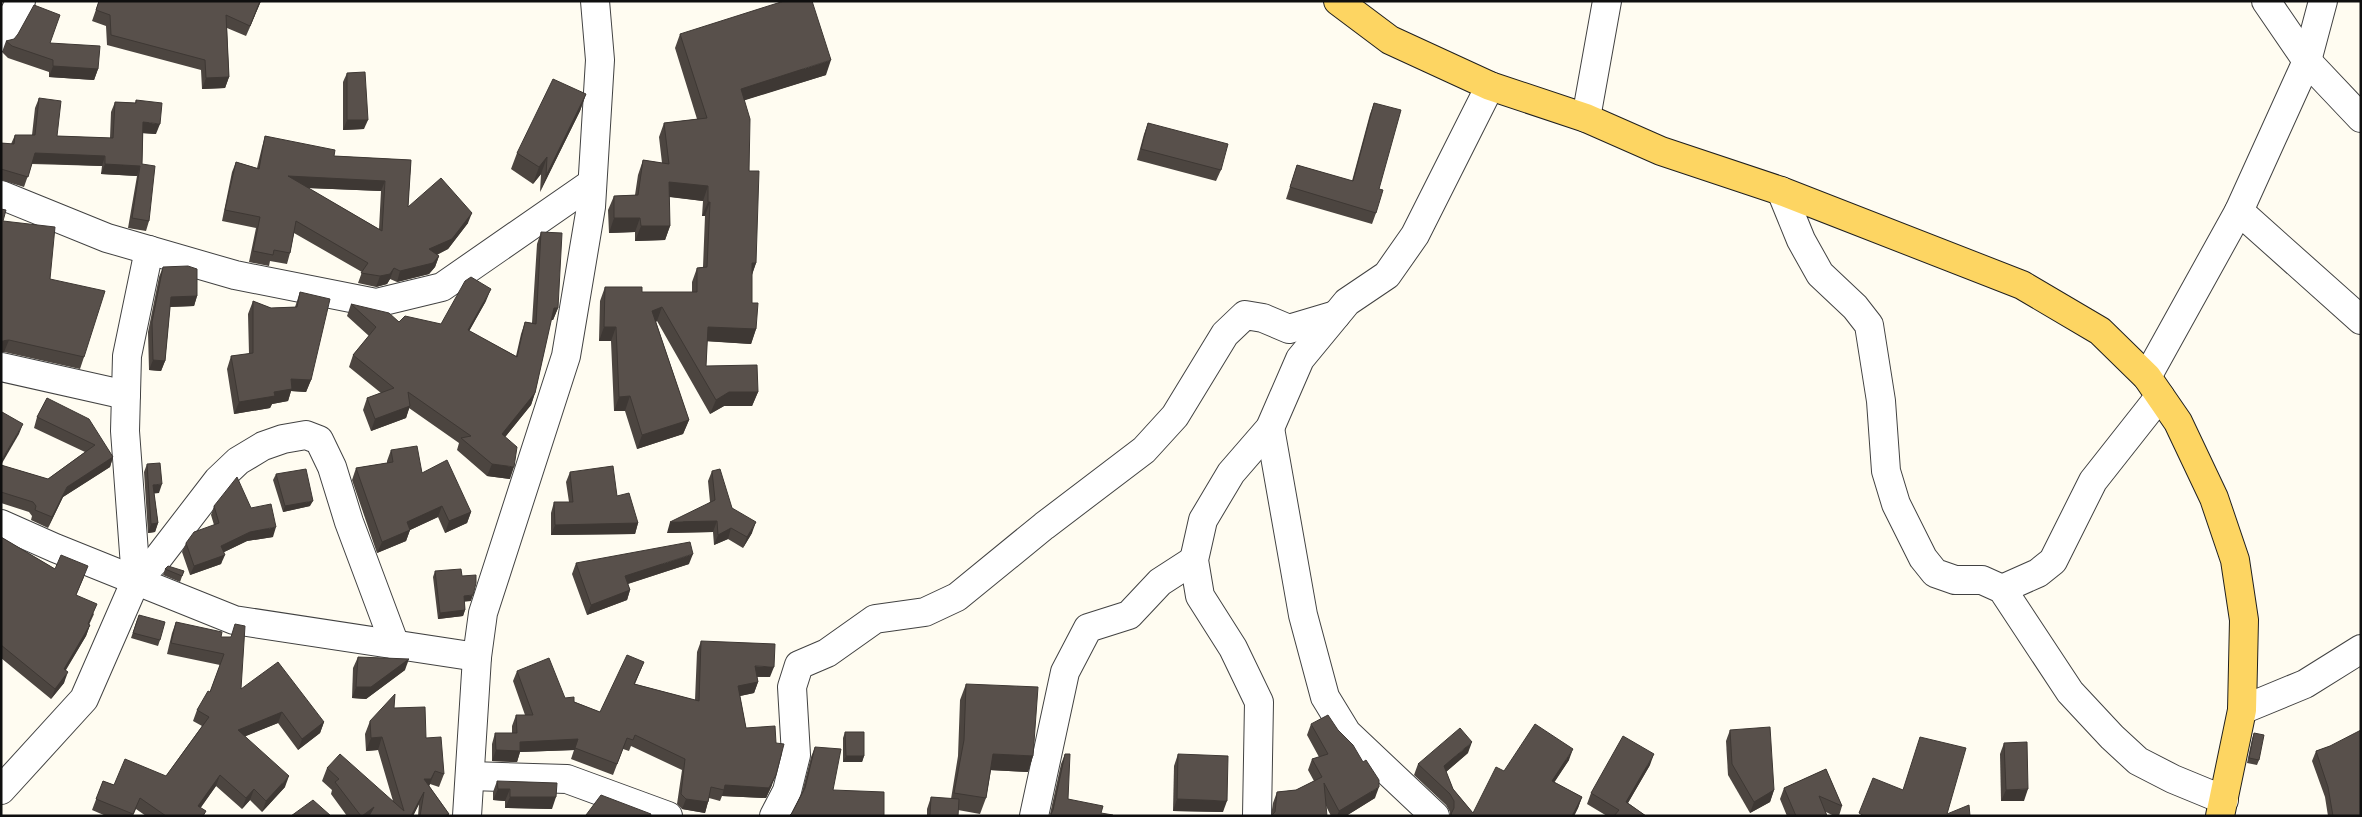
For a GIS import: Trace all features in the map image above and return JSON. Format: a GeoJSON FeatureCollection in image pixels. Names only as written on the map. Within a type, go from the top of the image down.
{"type":"FeatureCollection","features":[{"type":"Feature","properties":{"kind":"main road"},"geometry":{"type":"LineString","coordinates":[[1338,1],[1390,40],[1490,86],[1586,118],[1661,151],[1782,191],[2022,285],[2100,331],[2154,387],[2178,422],[2214,498],[2235,560],[2244,620],[2242,710],[2222,808]]}},
{"type":"Feature","properties":{"kind":"street"},"geometry":{"type":"LineString","coordinates":[[1,37],[21,1]]}},
{"type":"Feature","properties":{"kind":"street"},"geometry":{"type":"LineString","coordinates":[[467,816],[477,657],[483,613],[566,356],[591,207],[600,60],[595,1]]}},
{"type":"Feature","properties":{"kind":"street"},"geometry":{"type":"LineString","coordinates":[[1586,118],[1607,1]]}},
{"type":"Feature","properties":{"kind":"street"},"geometry":{"type":"LineString","coordinates":[[2266,1],[2307,61],[2361,118]]}},
{"type":"Feature","properties":{"kind":"street"},"geometry":{"type":"LineString","coordinates":[[2002,589],[2038,574],[2053,561],[2093,482],[2154,387],[2239,211],[2307,61],[2323,1]]}},
{"type":"Feature","properties":{"kind":"street"},"geometry":{"type":"LineString","coordinates":[[1257,816],[1259,702],[1233,648],[1200,596],[1194,560],[1203,520],[1231,473],[1270,428],[1300,359],[1347,302],[1387,274],[1415,235],[1490,86]]}},
{"type":"Feature","properties":{"kind":"street"},"geometry":{"type":"LineString","coordinates":[[1,195],[107,238],[235,275],[376,303],[442,286],[592,183]]}},
{"type":"Feature","properties":{"kind":"street"},"geometry":{"type":"LineString","coordinates":[[1782,191],[1801,240],[1820,274],[1855,307],[1869,325],[1881,401],[1886,471],[1896,504],[1923,558],[1935,574],[1954,580],[1982,580],[2002,589],[2070,692],[2112,737],[2138,761],[2222,808]]}},
{"type":"Feature","properties":{"kind":"street"},"geometry":{"type":"LineString","coordinates":[[2239,211],[2361,320]]}},
{"type":"Feature","properties":{"kind":"street"},"geometry":{"type":"LineString","coordinates":[[136,580],[125,431],[127,356],[149,250]]}},
{"type":"Feature","properties":{"kind":"street"},"geometry":{"type":"LineString","coordinates":[[774,816],[787,791],[796,755],[792,687],[799,665],[826,654],[875,619],[925,612],[957,597],[1044,526],[1144,450],[1175,416],[1225,334],[1245,315],[1263,318],[1289,329],[1336,315]]}},
{"type":"Feature","properties":{"kind":"street"},"geometry":{"type":"LineString","coordinates":[[1,367],[126,395]]}},
{"type":"Feature","properties":{"kind":"street"},"geometry":{"type":"LineString","coordinates":[[1270,428],[1303,615],[1325,697],[1347,734],[1435,816]]}},
{"type":"Feature","properties":{"kind":"street"},"geometry":{"type":"LineString","coordinates":[[1,790],[84,698],[136,580],[158,558],[218,480],[238,461],[263,446],[283,439],[306,435],[319,440],[332,468],[349,522],[395,644]]}},
{"type":"Feature","properties":{"kind":"street"},"geometry":{"type":"LineString","coordinates":[[1,524],[234,620],[477,657]]}},
{"type":"Feature","properties":{"kind":"street"},"geometry":{"type":"LineString","coordinates":[[1034,816],[1065,672],[1088,628],[1129,615],[1160,582],[1194,560]]}},
{"type":"Feature","properties":{"kind":"street"},"geometry":{"type":"LineString","coordinates":[[2242,710],[2305,684],[2361,649]]}},
{"type":"Feature","properties":{"kind":"street"},"geometry":{"type":"LineString","coordinates":[[470,776],[566,778],[668,816]]}},
{"type":"Feature","properties":{"kind":"building"},"geometry":{"type":"Polygon","coordinates":[[[99,1],[260,1],[250,26],[226,15],[229,77],[206,78],[205,60],[111,35],[110,15],[96,10],[99,1]]]}},
{"type":"Feature","properties":{"kind":"building"},"geometry":{"type":"Polygon","coordinates":[[[784,1],[812,1],[831,60],[741,89],[750,119],[749,171],[759,171],[756,263],[752,263],[752,303],[758,303],[756,329],[708,327],[706,366],[757,365],[758,392],[729,392],[716,400],[662,307],[652,311],[689,420],[642,435],[630,396],[619,397],[616,327],[604,327],[605,287],[642,287],[642,292],[697,292],[697,268],[707,267],[710,202],[708,202],[708,186],[669,182],[670,226],[641,226],[640,218],[614,218],[614,196],[638,195],[643,160],[669,164],[664,123],[707,118],[680,34],[784,1]]]}},
{"type":"Feature","properties":{"kind":"building"},"geometry":{"type":"Polygon","coordinates":[[[34,5],[60,15],[50,43],[100,46],[98,69],[53,66],[53,60],[12,46],[6,41],[14,39],[18,34],[34,5]]]}},
{"type":"Feature","properties":{"kind":"building"},"geometry":{"type":"Polygon","coordinates":[[[365,72],[368,120],[347,120],[347,73],[365,72]]]}},
{"type":"Feature","properties":{"kind":"building"},"geometry":{"type":"Polygon","coordinates":[[[553,79],[586,94],[546,176],[547,157],[539,167],[517,153],[553,79]]]}},
{"type":"Feature","properties":{"kind":"building"},"geometry":{"type":"Polygon","coordinates":[[[39,98],[61,101],[57,136],[113,138],[115,102],[136,103],[136,100],[162,103],[160,124],[143,122],[142,164],[155,166],[149,221],[132,218],[140,166],[105,164],[105,156],[35,153],[28,177],[1,169],[1,143],[14,144],[15,135],[35,135],[39,98]]]}},
{"type":"Feature","properties":{"kind":"building"},"geometry":{"type":"Polygon","coordinates":[[[1374,103],[1401,110],[1379,189],[1383,190],[1376,213],[1290,187],[1297,165],[1353,181],[1374,103]]]}},
{"type":"Feature","properties":{"kind":"building"},"geometry":{"type":"Polygon","coordinates":[[[1148,123],[1228,144],[1221,170],[1141,149],[1148,123]]]}},
{"type":"Feature","properties":{"kind":"building"},"geometry":{"type":"Polygon","coordinates":[[[265,136],[335,150],[334,156],[411,160],[408,207],[441,178],[472,213],[452,239],[429,249],[439,256],[433,263],[400,271],[394,268],[390,274],[380,276],[361,273],[368,263],[296,221],[290,253],[274,250],[273,255],[253,251],[260,217],[225,210],[236,162],[259,169],[265,136]],[[288,176],[382,231],[385,181],[288,176]]]}},
{"type":"Feature","properties":{"kind":"building"},"geometry":{"type":"Polygon","coordinates":[[[1,209],[6,210],[3,221],[55,227],[50,279],[105,291],[84,357],[9,340],[1,341],[1,209]]]}},
{"type":"Feature","properties":{"kind":"building"},"geometry":{"type":"Polygon","coordinates":[[[541,232],[562,233],[558,308],[554,308],[535,393],[502,434],[517,447],[514,467],[492,464],[461,438],[471,436],[408,392],[410,406],[375,419],[367,398],[394,388],[353,355],[376,327],[351,304],[389,313],[399,322],[405,316],[441,324],[465,281],[471,277],[491,289],[468,330],[517,357],[525,322],[536,324],[541,232]]]}},
{"type":"Feature","properties":{"kind":"building"},"geometry":{"type":"Polygon","coordinates":[[[188,266],[197,269],[197,296],[171,297],[165,361],[153,360],[152,322],[163,267],[188,266]]]}},
{"type":"Feature","properties":{"kind":"building"},"geometry":{"type":"Polygon","coordinates":[[[300,292],[330,299],[311,380],[291,379],[292,389],[274,392],[275,396],[239,402],[231,356],[253,353],[253,301],[271,308],[297,307],[300,292]]]}},
{"type":"Feature","properties":{"kind":"building"},"geometry":{"type":"Polygon","coordinates":[[[47,398],[89,419],[113,457],[67,487],[52,517],[35,510],[36,506],[33,502],[1,492],[1,465],[48,479],[95,445],[37,417],[47,398]]]}},
{"type":"Feature","properties":{"kind":"building"},"geometry":{"type":"Polygon","coordinates":[[[2,412],[23,424],[1,461],[1,415],[2,412]]]}},
{"type":"Feature","properties":{"kind":"building"},"geometry":{"type":"Polygon","coordinates":[[[417,446],[422,473],[447,460],[471,512],[449,521],[442,506],[407,522],[410,530],[382,542],[356,468],[393,462],[391,450],[417,446]]]}},
{"type":"Feature","properties":{"kind":"building"},"geometry":{"type":"Polygon","coordinates":[[[160,463],[162,484],[153,485],[158,523],[151,524],[147,464],[160,463]]]}},
{"type":"Feature","properties":{"kind":"building"},"geometry":{"type":"Polygon","coordinates":[[[613,466],[617,496],[629,493],[638,523],[555,525],[554,502],[573,502],[570,472],[613,466]]]}},
{"type":"Feature","properties":{"kind":"building"},"geometry":{"type":"Polygon","coordinates":[[[306,469],[313,501],[285,506],[276,474],[306,469]]]}},
{"type":"Feature","properties":{"kind":"building"},"geometry":{"type":"Polygon","coordinates":[[[720,469],[732,508],[756,522],[747,537],[731,528],[718,535],[717,521],[670,522],[715,500],[712,471],[720,469]]]}},
{"type":"Feature","properties":{"kind":"building"},"geometry":{"type":"Polygon","coordinates":[[[237,477],[251,508],[271,504],[276,527],[250,532],[221,546],[225,555],[194,566],[186,543],[194,532],[219,523],[214,506],[237,477]]]}},
{"type":"Feature","properties":{"kind":"building"},"geometry":{"type":"Polygon","coordinates":[[[1,537],[55,569],[61,555],[88,566],[76,595],[97,604],[88,624],[90,625],[64,669],[68,672],[55,689],[1,645],[1,537]]]}},
{"type":"Feature","properties":{"kind":"building"},"geometry":{"type":"Polygon","coordinates":[[[690,542],[693,554],[625,576],[630,590],[591,605],[576,563],[690,542]]]}},
{"type":"Feature","properties":{"kind":"building"},"geometry":{"type":"Polygon","coordinates":[[[168,566],[184,571],[182,576],[165,569],[168,566]]]}},
{"type":"Feature","properties":{"kind":"building"},"geometry":{"type":"Polygon","coordinates":[[[461,569],[462,576],[476,575],[473,595],[464,596],[465,610],[440,613],[435,571],[461,569]]]}},
{"type":"Feature","properties":{"kind":"building"},"geometry":{"type":"Polygon","coordinates":[[[139,615],[165,622],[160,640],[133,633],[139,615]]]}},
{"type":"Feature","properties":{"kind":"building"},"geometry":{"type":"Polygon","coordinates":[[[176,622],[222,632],[221,637],[231,637],[235,624],[245,626],[241,689],[278,662],[324,722],[302,739],[282,712],[238,730],[289,776],[266,801],[254,789],[246,798],[220,775],[198,806],[206,811],[203,816],[166,816],[140,798],[133,814],[96,799],[103,781],[114,785],[125,759],[166,776],[209,717],[197,710],[208,691],[210,692],[224,654],[171,643],[176,622]]]}},
{"type":"Feature","properties":{"kind":"building"},"geometry":{"type":"Polygon","coordinates":[[[701,641],[775,644],[774,667],[755,666],[758,682],[738,686],[746,728],[775,726],[776,743],[784,744],[776,775],[769,788],[725,785],[724,790],[711,787],[708,802],[686,799],[681,794],[685,759],[635,735],[633,740],[627,738],[617,764],[575,748],[578,739],[520,742],[520,751],[496,750],[495,733],[517,733],[516,715],[533,715],[517,671],[549,658],[565,698],[574,697],[574,702],[600,712],[627,655],[644,662],[634,684],[699,701],[701,641]]]}},
{"type":"Feature","properties":{"kind":"building"},"geometry":{"type":"Polygon","coordinates":[[[358,657],[409,659],[371,687],[356,687],[358,657]]]}},
{"type":"Feature","properties":{"kind":"building"},"geometry":{"type":"Polygon","coordinates":[[[966,684],[1038,687],[1033,756],[993,754],[986,798],[954,793],[964,740],[966,684]]]}},
{"type":"Feature","properties":{"kind":"building"},"geometry":{"type":"Polygon","coordinates":[[[395,694],[394,708],[425,707],[426,738],[441,737],[444,774],[435,771],[431,779],[424,779],[449,814],[445,816],[420,816],[424,792],[411,816],[369,816],[374,807],[361,816],[335,782],[339,779],[327,768],[340,754],[404,811],[382,737],[371,738],[370,721],[395,694]]]}},
{"type":"Feature","properties":{"kind":"building"},"geometry":{"type":"Polygon","coordinates":[[[1328,715],[1338,730],[1353,745],[1363,762],[1366,760],[1379,780],[1379,787],[1339,811],[1324,783],[1327,816],[1271,816],[1275,812],[1277,792],[1296,790],[1322,777],[1312,759],[1328,754],[1311,724],[1328,715]]]}},
{"type":"Feature","properties":{"kind":"building"},"geometry":{"type":"Polygon","coordinates":[[[1535,724],[1573,749],[1552,781],[1582,797],[1572,816],[1452,816],[1454,801],[1450,794],[1418,764],[1460,728],[1472,742],[1444,766],[1453,789],[1473,813],[1496,767],[1504,771],[1535,724]]]}},
{"type":"Feature","properties":{"kind":"building"},"geometry":{"type":"Polygon","coordinates":[[[1770,727],[1774,790],[1754,802],[1732,764],[1730,730],[1770,727]]]}},
{"type":"Feature","properties":{"kind":"building"},"geometry":{"type":"Polygon","coordinates":[[[2361,730],[2361,816],[2333,816],[2328,787],[2316,751],[2361,730]]]}},
{"type":"Feature","properties":{"kind":"building"},"geometry":{"type":"Polygon","coordinates":[[[845,732],[864,732],[864,756],[846,756],[845,732]]]}},
{"type":"Feature","properties":{"kind":"building"},"geometry":{"type":"Polygon","coordinates":[[[2254,733],[2264,735],[2259,760],[2249,758],[2254,733]]]}},
{"type":"Feature","properties":{"kind":"building"},"geometry":{"type":"Polygon","coordinates":[[[1623,736],[1654,754],[1626,802],[1646,816],[1614,816],[1619,810],[1591,793],[1623,736]]]}},
{"type":"Feature","properties":{"kind":"building"},"geometry":{"type":"Polygon","coordinates":[[[1920,737],[1966,748],[1947,814],[1969,805],[1970,816],[1864,816],[1859,813],[1873,778],[1903,790],[1920,737]]]}},
{"type":"Feature","properties":{"kind":"building"},"geometry":{"type":"Polygon","coordinates":[[[2027,742],[2028,789],[2006,790],[2004,743],[2027,742]]]}},
{"type":"Feature","properties":{"kind":"building"},"geometry":{"type":"Polygon","coordinates":[[[815,747],[841,749],[833,790],[884,792],[884,816],[789,816],[805,788],[815,747]]]}},
{"type":"Feature","properties":{"kind":"building"},"geometry":{"type":"Polygon","coordinates":[[[1065,754],[1070,754],[1068,799],[1103,806],[1101,813],[1112,816],[1050,816],[1053,810],[1065,754]]]}},
{"type":"Feature","properties":{"kind":"building"},"geometry":{"type":"Polygon","coordinates":[[[1178,754],[1228,756],[1227,801],[1177,799],[1178,754]]]}},
{"type":"Feature","properties":{"kind":"building"},"geometry":{"type":"Polygon","coordinates":[[[1826,769],[1842,806],[1819,796],[1827,816],[1796,816],[1784,788],[1826,769]]]}},
{"type":"Feature","properties":{"kind":"building"},"geometry":{"type":"Polygon","coordinates":[[[497,781],[557,783],[556,797],[510,797],[510,789],[498,789],[497,781]]]}},
{"type":"Feature","properties":{"kind":"building"},"geometry":{"type":"Polygon","coordinates":[[[601,795],[651,814],[650,816],[586,816],[601,795]]]}},
{"type":"Feature","properties":{"kind":"building"},"geometry":{"type":"Polygon","coordinates":[[[931,797],[959,799],[958,816],[930,816],[931,797]]]}},
{"type":"Feature","properties":{"kind":"building"},"geometry":{"type":"Polygon","coordinates":[[[313,800],[331,816],[291,816],[313,800]]]}}]}
